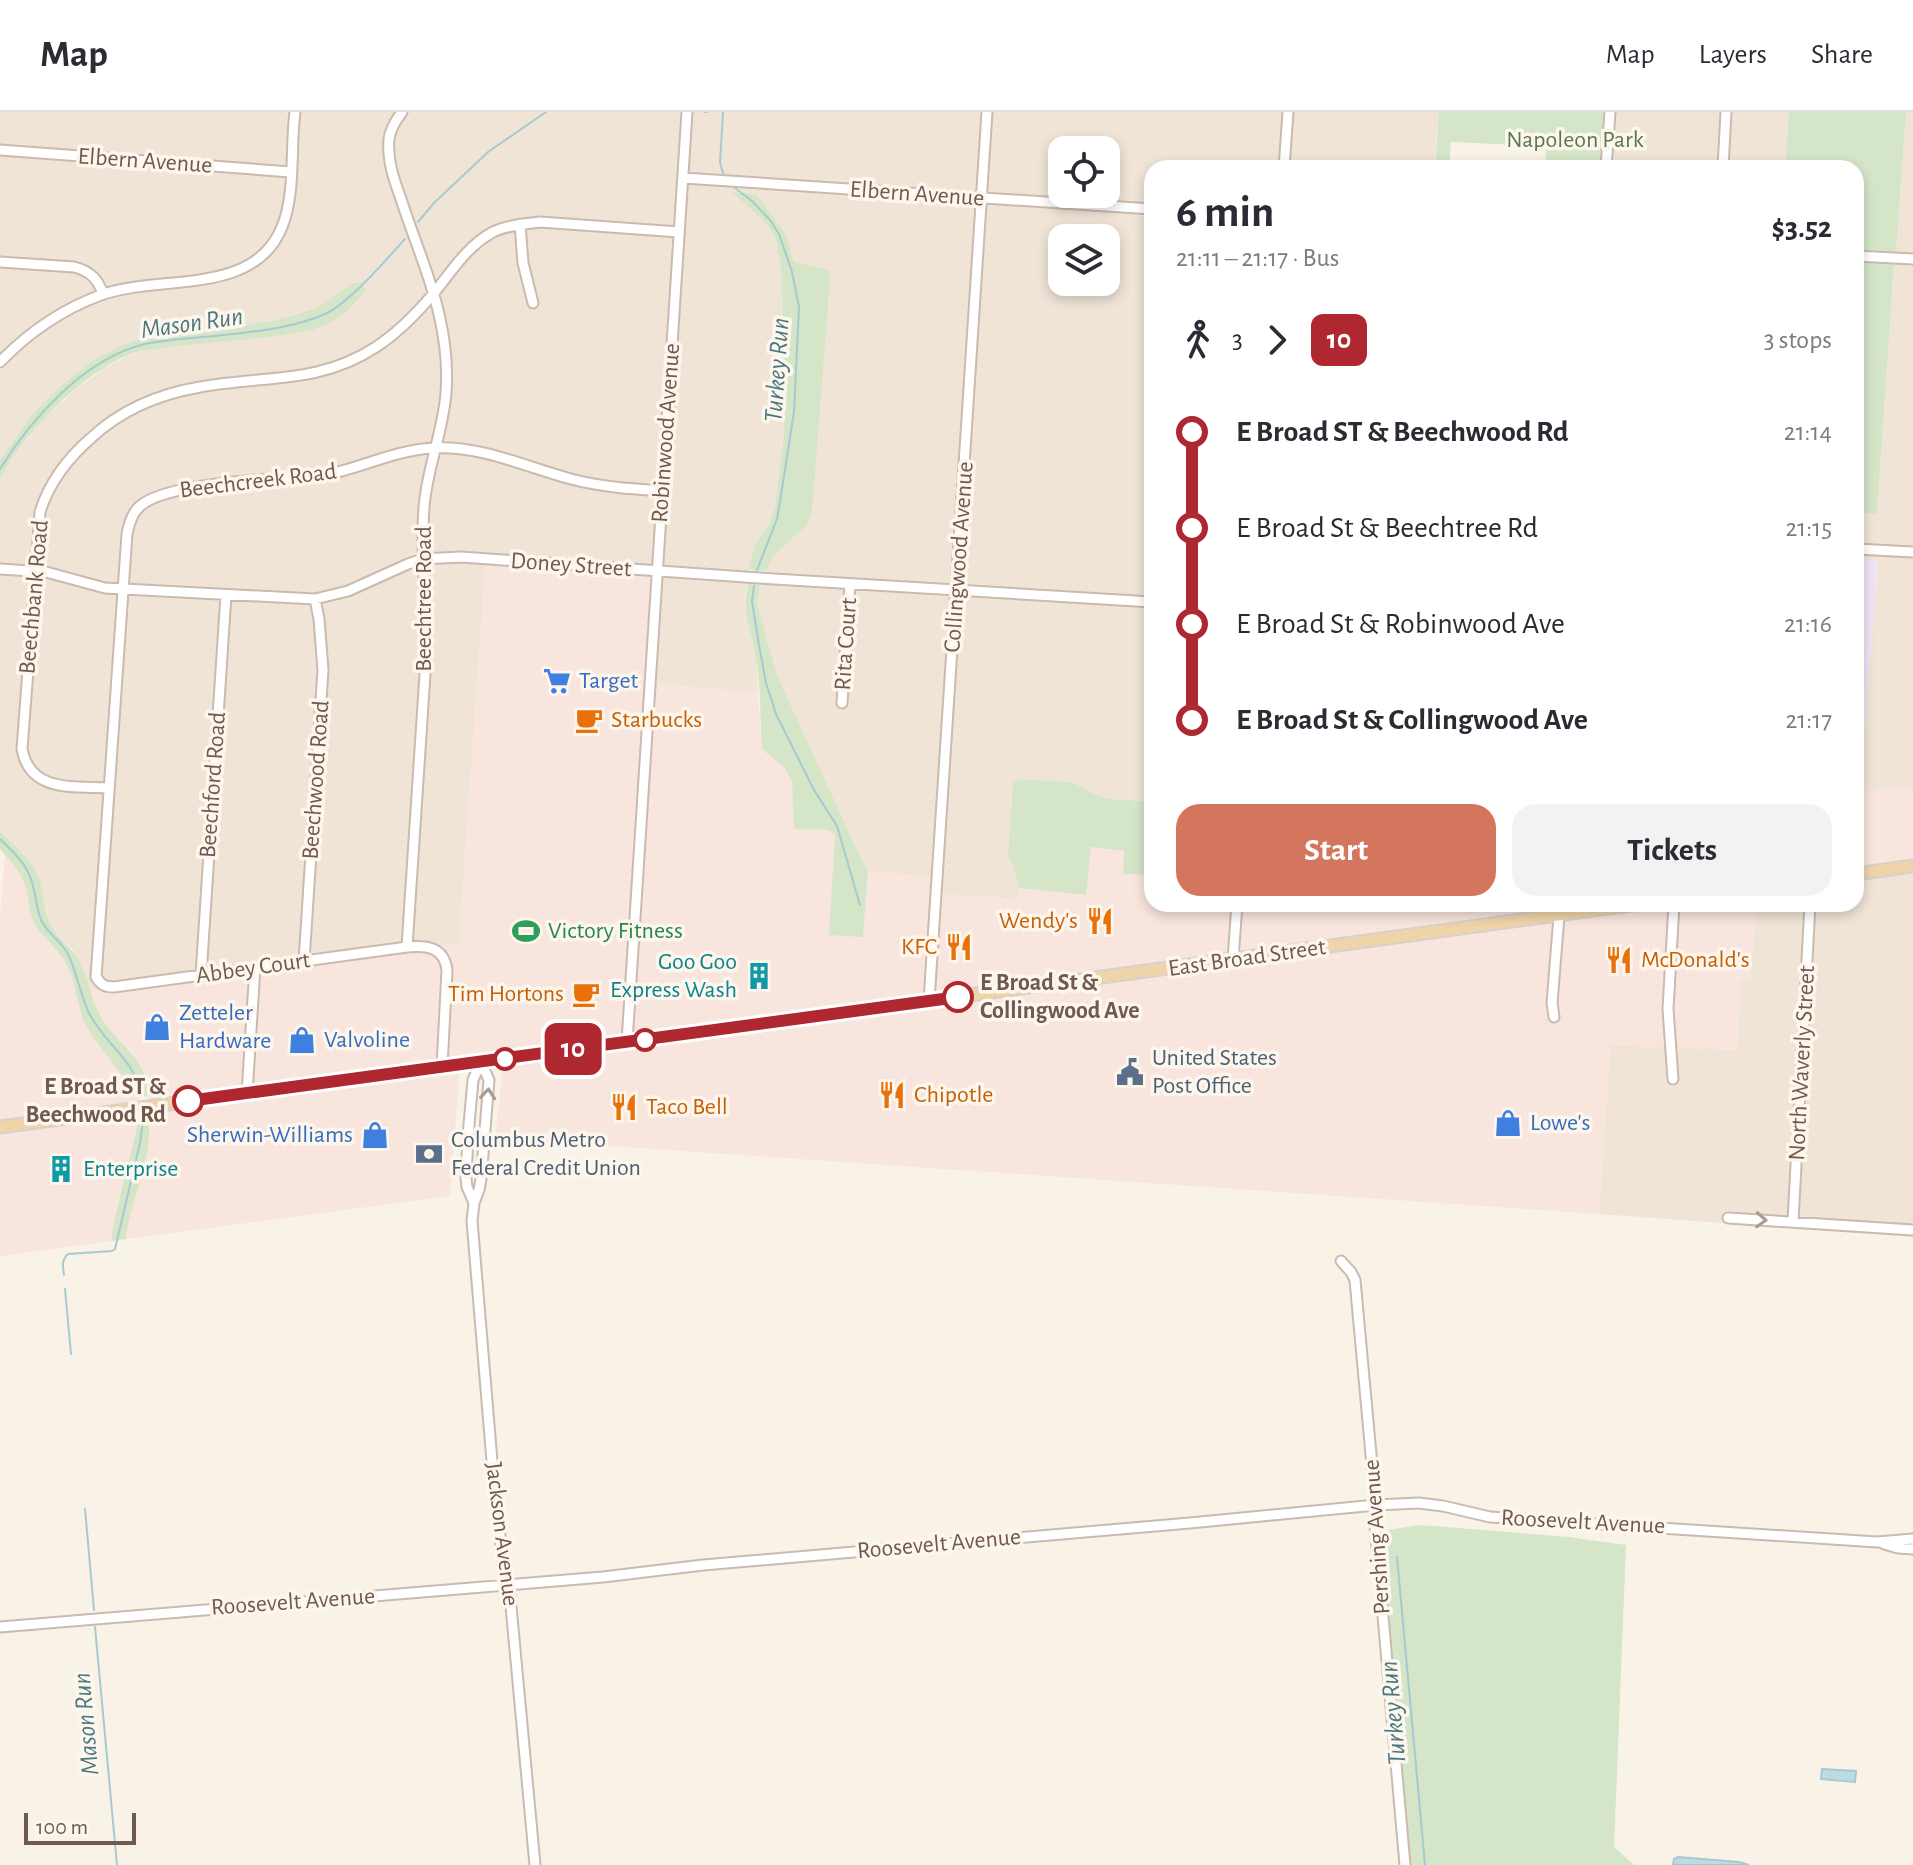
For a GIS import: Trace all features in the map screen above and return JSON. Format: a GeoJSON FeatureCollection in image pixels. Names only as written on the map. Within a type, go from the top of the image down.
{"type":"FeatureCollection","features":[{"type":"Feature","properties":{"kind":"main road"},"geometry":{"type":"LineString","coordinates":[[1864,873],[1913,866]]}},
{"type":"Feature","properties":{"kind":"main road","name":"East Broad Street"},"geometry":{"type":"LineString","coordinates":[[0,1127],[1233,959],[1547,912]]}},
{"type":"Feature","properties":{"kind":"street"},"geometry":{"type":"LineString","coordinates":[[0,362],[23,340],[56,317],[103,294],[151,284],[222,277],[244,268],[271,246],[286,215],[295,112]]}},
{"type":"Feature","properties":{"kind":"street","name":"Beechtree Road"},"geometry":{"type":"LineString","coordinates":[[402,112],[389,138],[391,166],[434,292],[442,325],[446,367],[446,395],[425,498],[422,559],[426,659],[407,947]]}},
{"type":"Feature","properties":{"kind":"street","name":"Collingwood Avenue"},"geometry":{"type":"LineString","coordinates":[[929,1001],[987,112]]}},
{"type":"Feature","properties":{"kind":"street"},"geometry":{"type":"LineString","coordinates":[[1285,160],[1288,112]]}},
{"type":"Feature","properties":{"kind":"street"},"geometry":{"type":"LineString","coordinates":[[1607,160],[1610,112]]}},
{"type":"Feature","properties":{"kind":"street"},"geometry":{"type":"LineString","coordinates":[[1723,160],[1726,112]]}},
{"type":"Feature","properties":{"kind":"street","name":"Robinwood Avenue"},"geometry":{"type":"LineString","coordinates":[[627,1042],[687,113]]}},
{"type":"Feature","properties":{"kind":"street","name":"Elbern Avenue"},"geometry":{"type":"LineString","coordinates":[[0,150],[291,172]]}},
{"type":"Feature","properties":{"kind":"street","name":"Elbern Avenue"},"geometry":{"type":"LineString","coordinates":[[683,178],[1144,208]]}},
{"type":"Feature","properties":{"kind":"street","name":"Beechbank Road"},"geometry":{"type":"LineString","coordinates":[[109,788],[49,783],[35,775],[26,762],[22,739],[40,512],[47,492],[71,457],[108,424],[137,406],[164,395],[200,387],[310,375],[353,360],[393,336],[472,246],[494,232],[540,222],[679,232]]}},
{"type":"Feature","properties":{"kind":"street"},"geometry":{"type":"LineString","coordinates":[[520,224],[523,263],[533,303]]}},
{"type":"Feature","properties":{"kind":"street"},"geometry":{"type":"LineString","coordinates":[[1864,256],[1913,259]]}},
{"type":"Feature","properties":{"kind":"street"},"geometry":{"type":"LineString","coordinates":[[0,262],[82,269],[96,279],[103,294]]}},
{"type":"Feature","properties":{"kind":"street","name":"Beechcreek Road"},"geometry":{"type":"LineString","coordinates":[[100,983],[95,970],[123,589],[129,526],[136,511],[149,500],[176,491],[325,475],[399,453],[435,448],[478,452],[574,480],[663,491]]}},
{"type":"Feature","properties":{"kind":"street"},"geometry":{"type":"LineString","coordinates":[[1864,549],[1913,552]]}},
{"type":"Feature","properties":{"kind":"street","name":"Doney Street"},"geometry":{"type":"LineString","coordinates":[[0,569],[35,571],[105,588],[315,599],[348,591],[422,559],[461,557],[1144,602]]}},
{"type":"Feature","properties":{"kind":"street","name":"Rita Court"},"geometry":{"type":"LineString","coordinates":[[842,703],[850,584]]}},
{"type":"Feature","properties":{"kind":"street","name":"Beechford Road"},"geometry":{"type":"LineString","coordinates":[[201,975],[226,595]]}},
{"type":"Feature","properties":{"kind":"street","name":"Beechwood Road"},"geometry":{"type":"LineString","coordinates":[[304,961],[323,670],[315,599]]}},
{"type":"Feature","properties":{"kind":"street"},"geometry":{"type":"LineString","coordinates":[[1233,959],[1236,912]]}},
{"type":"Feature","properties":{"kind":"street"},"geometry":{"type":"LineString","coordinates":[[1554,1017],[1552,1003],[1560,912]]}},
{"type":"Feature","properties":{"kind":"street"},"geometry":{"type":"LineString","coordinates":[[1673,1079],[1668,1009],[1674,912]]}},
{"type":"Feature","properties":{"kind":"street","name":"North Waverly Street"},"geometry":{"type":"LineString","coordinates":[[1793,1221],[1810,912]]}},
{"type":"Feature","properties":{"kind":"street"},"geometry":{"type":"LineString","coordinates":[[407,947],[430,946],[446,962],[448,977],[442,1067]]}},
{"type":"Feature","properties":{"kind":"street","name":"Abbey Court"},"geometry":{"type":"LineString","coordinates":[[100,983],[114,987],[407,947]]}},
{"type":"Feature","properties":{"kind":"street"},"geometry":{"type":"LineString","coordinates":[[247,1094],[255,967]]}},
{"type":"Feature","properties":{"kind":"street","name":"Jackson Avenue"},"geometry":{"type":"LineString","coordinates":[[474,1203],[466,1178],[468,1126],[473,1080],[481,1062]]}},
{"type":"Feature","properties":{"kind":"street","name":"Jackson Avenue"},"geometry":{"type":"LineString","coordinates":[[481,1062],[489,1080],[481,1179],[472,1221],[493,1473],[502,1554],[509,1585],[535,1865]]}},
{"type":"Feature","properties":{"kind":"street"},"geometry":{"type":"LineString","coordinates":[[468,1126],[486,1127]]}},
{"type":"Feature","properties":{"kind":"street"},"geometry":{"type":"LineString","coordinates":[[466,1178],[481,1179]]}},
{"type":"Feature","properties":{"kind":"street"},"geometry":{"type":"LineString","coordinates":[[1728,1218],[1913,1230]]}},
{"type":"Feature","properties":{"kind":"street","name":"Pershing Avenue"},"geometry":{"type":"LineString","coordinates":[[1341,1261],[1355,1280],[1405,1865]]}},
{"type":"Feature","properties":{"kind":"street","name":"Roosevelt Avenue"},"geometry":{"type":"LineString","coordinates":[[0,1627],[509,1585],[703,1565],[1419,1503],[1490,1517],[1877,1542],[1913,1539]]}},
{"type":"Feature","properties":{"kind":"street","name":"Roosevelt Avenue"},"geometry":{"type":"LineString","coordinates":[[1877,1542],[1913,1549]]}},
{"type":"Feature","properties":{"kind":"shaded area"},"geometry":{"type":"Polygon","coordinates":[[[0,112],[1439,112],[1435,160],[1144,160],[1144,801],[1110,799],[1072,782],[1018,779],[1013,783],[1012,863],[1019,888],[1017,899],[938,894],[938,877],[868,871],[777,675],[757,603],[760,585],[773,556],[807,525],[829,270],[795,262],[786,234],[756,194],[734,192],[767,224],[776,239],[781,270],[784,435],[775,507],[754,546],[745,594],[745,609],[756,655],[758,693],[650,683],[486,560],[459,943],[91,991],[73,950],[52,928],[44,912],[38,877],[28,859],[0,832],[0,479],[42,420],[103,369],[130,355],[150,349],[270,337],[319,328],[358,301],[334,297],[318,307],[272,321],[138,340],[31,416],[0,460],[0,112]]]}},
{"type":"Feature","properties":{"kind":"shaded area"},"geometry":{"type":"Polygon","coordinates":[[[1606,112],[1789,112],[1786,160],[1603,160],[1606,112]]]}},
{"type":"Feature","properties":{"kind":"shaded area"},"geometry":{"type":"Polygon","coordinates":[[[1906,112],[1913,112],[1913,788],[1864,792],[1864,731],[1878,561],[1864,559],[1864,513],[1877,514],[1894,264],[1864,262],[1864,250],[1896,252],[1906,112]]]}},
{"type":"Feature","properties":{"kind":"shaded area"},"geometry":{"type":"Polygon","coordinates":[[[486,559],[656,572],[650,683],[758,693],[762,748],[784,767],[792,781],[794,828],[829,830],[835,835],[830,935],[863,936],[868,871],[939,877],[938,894],[1017,899],[1019,888],[1085,895],[1090,847],[1125,850],[1123,874],[1144,875],[1144,912],[1756,912],[1750,979],[1740,981],[1737,1050],[1610,1045],[1599,1214],[495,1138],[504,1060],[460,1065],[450,1196],[126,1239],[150,1128],[148,1090],[146,1079],[132,1053],[96,1012],[91,991],[459,943],[486,559]]]}},
{"type":"Feature","properties":{"kind":"shaded area"},"geometry":{"type":"Polygon","coordinates":[[[1864,559],[1878,560],[1864,731],[1864,559]]]}},
{"type":"Feature","properties":{"kind":"shaded area"},"geometry":{"type":"Polygon","coordinates":[[[1913,788],[1913,866],[1864,873],[1864,791],[1913,788]]]}},
{"type":"Feature","properties":{"kind":"shaded area"},"geometry":{"type":"Polygon","coordinates":[[[5,855],[27,887],[32,919],[63,958],[71,974],[83,1020],[133,1096],[139,1098],[139,1119],[119,1195],[111,1241],[0,1256],[0,917],[5,855]]]}},
{"type":"Feature","properties":{"kind":"shaded area"},"geometry":{"type":"Polygon","coordinates":[[[1913,866],[1913,1237],[1599,1214],[1610,1045],[1737,1050],[1740,981],[1750,978],[1756,912],[1864,912],[1864,873],[1913,866]]]}},
{"type":"Feature","properties":{"kind":"green space","name":"Napoleon Park"},"geometry":{"type":"Polygon","coordinates":[[[1439,112],[1606,112],[1603,160],[1545,160],[1546,146],[1451,142],[1450,160],[1436,160],[1439,112]]]}},
{"type":"Feature","properties":{"kind":"green space"},"geometry":{"type":"Polygon","coordinates":[[[1789,112],[1906,112],[1896,252],[1864,250],[1864,160],[1786,160],[1789,112]]]}},
{"type":"Feature","properties":{"kind":"green space"},"geometry":{"type":"Polygon","coordinates":[[[732,192],[756,194],[786,234],[795,262],[829,270],[830,279],[812,510],[807,525],[773,556],[767,570],[758,572],[749,569],[754,546],[769,524],[775,507],[784,435],[781,270],[776,239],[767,224],[732,192]]]}},
{"type":"Feature","properties":{"kind":"green space"},"geometry":{"type":"Polygon","coordinates":[[[1864,262],[1894,264],[1877,514],[1864,513],[1864,262]]]}},
{"type":"Feature","properties":{"kind":"green space"},"geometry":{"type":"Polygon","coordinates":[[[362,282],[365,290],[350,307],[332,322],[315,329],[149,350],[112,363],[56,406],[24,443],[0,479],[0,460],[31,416],[93,360],[138,340],[189,335],[272,321],[300,313],[318,307],[351,284],[362,282]]]}},
{"type":"Feature","properties":{"kind":"green space"},"geometry":{"type":"Polygon","coordinates":[[[749,584],[760,585],[757,603],[777,675],[868,871],[863,937],[829,935],[835,835],[829,830],[794,829],[792,781],[784,767],[762,749],[758,677],[746,610],[749,584]]]}},
{"type":"Feature","properties":{"kind":"green space"},"geometry":{"type":"Polygon","coordinates":[[[1018,779],[1072,782],[1110,799],[1144,801],[1144,875],[1123,874],[1124,851],[1091,847],[1086,895],[1019,888],[1008,857],[1013,783],[1018,779]]]}},
{"type":"Feature","properties":{"kind":"green space"},"geometry":{"type":"Polygon","coordinates":[[[0,832],[36,871],[48,919],[80,962],[102,1018],[140,1066],[145,1075],[147,1096],[133,1096],[83,1020],[71,974],[63,958],[32,919],[26,887],[19,872],[0,849],[0,832]]]}},
{"type":"Feature","properties":{"kind":"green space"},"geometry":{"type":"Polygon","coordinates":[[[139,1119],[148,1119],[145,1162],[126,1239],[111,1241],[120,1195],[139,1119]]]}},
{"type":"Feature","properties":{"kind":"green space"},"geometry":{"type":"Polygon","coordinates":[[[1420,1525],[1626,1545],[1614,1847],[1634,1865],[1405,1865],[1375,1532],[1420,1525]]]}},
{"type":"Feature","properties":{"kind":"water"},"geometry":{"type":"Polygon","coordinates":[[[1822,1769],[1856,1771],[1855,1782],[1821,1779],[1822,1769]]]}},
{"type":"Feature","properties":{"kind":"water"},"geometry":{"type":"Polygon","coordinates":[[[1678,1857],[1739,1862],[1749,1865],[1673,1865],[1678,1857]]]}},
{"type":"Feature","properties":{"kind":"waterway","name":"Mason Run"},"geometry":{"type":"LineString","coordinates":[[418,222],[488,152],[546,112]]}},
{"type":"Feature","properties":{"kind":"waterway","name":"Turkey Run"},"geometry":{"type":"LineString","coordinates":[[723,112],[720,163],[724,176]]}},
{"type":"Feature","properties":{"kind":"waterway","name":"Turkey Run"},"geometry":{"type":"LineString","coordinates":[[735,188],[752,201],[779,234],[792,272],[799,307],[794,412],[781,495],[777,519],[757,570]]}},
{"type":"Feature","properties":{"kind":"waterway","name":"Mason Run"},"geometry":{"type":"LineString","coordinates":[[0,469],[44,411],[101,362],[145,344],[275,328],[325,314],[356,291],[405,239]]}},
{"type":"Feature","properties":{"kind":"waterway","name":"Turkey Run"},"geometry":{"type":"LineString","coordinates":[[754,586],[752,601],[759,645],[776,714],[814,790],[837,826],[860,905]]}},
{"type":"Feature","properties":{"kind":"waterway","name":"Mason Run"},"geometry":{"type":"LineString","coordinates":[[0,839],[25,867],[33,884],[41,920],[68,954],[89,1013],[126,1061],[142,1096]]}},
{"type":"Feature","properties":{"kind":"waterway","name":"Mason Run"},"geometry":{"type":"LineString","coordinates":[[64,1275],[63,1261],[68,1254],[115,1249],[143,1121]]}},
{"type":"Feature","properties":{"kind":"waterway","name":"Mason Run"},"geometry":{"type":"LineString","coordinates":[[65,1289],[71,1354]]}},
{"type":"Feature","properties":{"kind":"waterway","name":"Mason Run"},"geometry":{"type":"LineString","coordinates":[[85,1509],[94,1610]]}},
{"type":"Feature","properties":{"kind":"waterway","name":"Turkey Run"},"geometry":{"type":"LineString","coordinates":[[1397,1557],[1425,1865]]}},
{"type":"Feature","properties":{"kind":"waterway","name":"Mason Run"},"geometry":{"type":"LineString","coordinates":[[95,1627],[117,1865]]}},
{"type":"Feature","properties":{"kind":"bus line","name":"10"},"geometry":{"type":"LineString","coordinates":[[188,1101],[958,997]]}},
{"type":"Feature","properties":{"kind":"place","name":"Target"},"geometry":{"type":"Point","coordinates":[557,681]}},
{"type":"Feature","properties":{"kind":"place","name":"Starbucks"},"geometry":{"type":"Point","coordinates":[589,720]}},
{"type":"Feature","properties":{"kind":"place","name":"Wendy's"},"geometry":{"type":"Point","coordinates":[1100,921]}},
{"type":"Feature","properties":{"kind":"place","name":"Victory Fitness"},"geometry":{"type":"Point","coordinates":[526,931]}},
{"type":"Feature","properties":{"kind":"place","name":"KFC"},"geometry":{"type":"Point","coordinates":[959,947]}},
{"type":"Feature","properties":{"kind":"place","name":"McDonald's"},"geometry":{"type":"Point","coordinates":[1619,960]}},
{"type":"Feature","properties":{"kind":"place","name":"Goo Goo Express Wash"},"geometry":{"type":"Point","coordinates":[759,976]}},
{"type":"Feature","properties":{"kind":"place","name":"Tim Hortons"},"geometry":{"type":"Point","coordinates":[586,994]}},
{"type":"Feature","properties":{"kind":"place","name":"E Broad St & Collingwood Ave"},"geometry":{"type":"Point","coordinates":[958,997]}},
{"type":"Feature","properties":{"kind":"place","name":"Zetteler Hardware"},"geometry":{"type":"Point","coordinates":[157,1027]}},
{"type":"Feature","properties":{"kind":"place","name":"Valvoline"},"geometry":{"type":"Point","coordinates":[302,1040]}},
{"type":"Feature","properties":{"kind":"place","name":"United States Post Office"},"geometry":{"type":"Point","coordinates":[1130,1072]}},
{"type":"Feature","properties":{"kind":"place","name":"Chipotle"},"geometry":{"type":"Point","coordinates":[892,1095]}},
{"type":"Feature","properties":{"kind":"place","name":"E Broad ST & Beechwood Rd"},"geometry":{"type":"Point","coordinates":[188,1101]}},
{"type":"Feature","properties":{"kind":"place","name":"Taco Bell"},"geometry":{"type":"Point","coordinates":[624,1107]}},
{"type":"Feature","properties":{"kind":"place","name":"Lowe's"},"geometry":{"type":"Point","coordinates":[1508,1123]}},
{"type":"Feature","properties":{"kind":"place","name":"Sherwin-Williams"},"geometry":{"type":"Point","coordinates":[375,1135]}},
{"type":"Feature","properties":{"kind":"place","name":"Columbus Metro Federal Credit Union"},"geometry":{"type":"Point","coordinates":[429,1154]}},
{"type":"Feature","properties":{"kind":"place","name":"Enterprise"},"geometry":{"type":"Point","coordinates":[61,1169]}}]}
